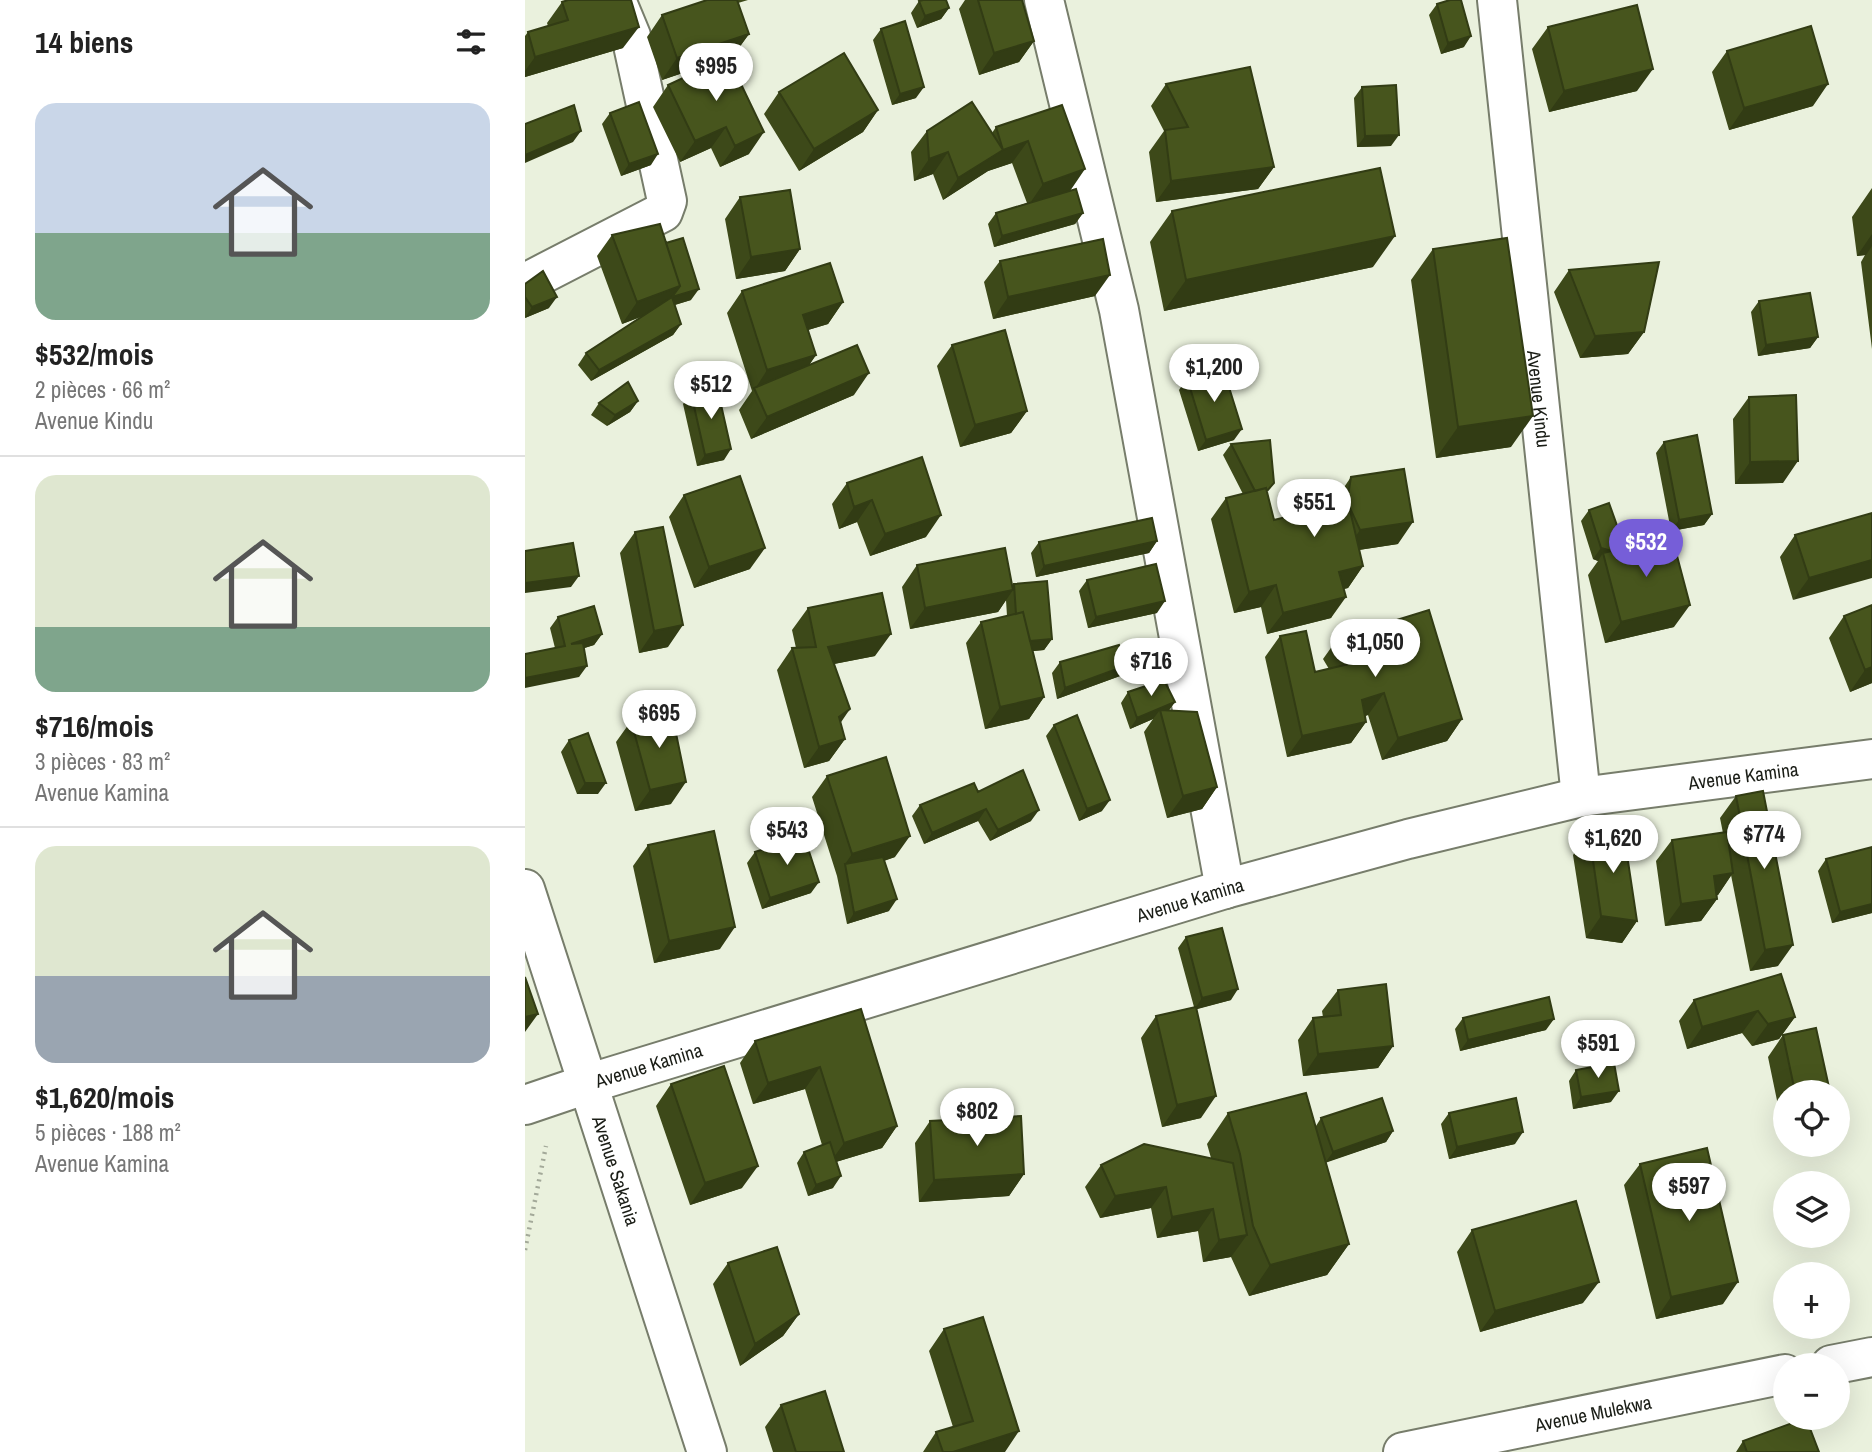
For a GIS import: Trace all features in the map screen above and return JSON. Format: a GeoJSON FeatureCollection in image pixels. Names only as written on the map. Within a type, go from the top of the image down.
{"type":"FeatureCollection","features":[{"type":"Feature","properties":{"kind":"street"},"geometry":{"type":"LineString","coordinates":[[525,283],[663,212],[667,201],[631,36],[616,0]]}},
{"type":"Feature","properties":{"kind":"street"},"geometry":{"type":"LineString","coordinates":[[1044,0],[1119,310],[1225,889]]}},
{"type":"Feature","properties":{"kind":"street","name":"Avenue Kindu"},"geometry":{"type":"LineString","coordinates":[[1497,0],[1581,796]]}},
{"type":"Feature","properties":{"kind":"street","name":"Avenue Kamina"},"geometry":{"type":"LineString","coordinates":[[538,1101],[1225,889],[1408,839],[1581,796],[1872,759]]}},
{"type":"Feature","properties":{"kind":"street","name":"Avenue Sakania"},"geometry":{"type":"LineString","coordinates":[[525,889],[707,1452]]}},
{"type":"Feature","properties":{"kind":"street"},"geometry":{"type":"LineString","coordinates":[[1850,1361],[1872,1357]]}},
{"type":"Feature","properties":{"kind":"street","name":"Avenue Mulekwa"},"geometry":{"type":"LineString","coordinates":[[1403,1452],[1773,1376]]}},
{"type":"Feature","properties":{"kind":"path"},"geometry":{"type":"LineString","coordinates":[[525,1250],[546,1146],[538,1101]]}},
{"type":"Feature","properties":{"kind":"building"},"geometry":{"type":"Polygon","coordinates":[[[631,0],[639,27],[535,57],[528,32],[568,20],[562,2],[631,0]]]}},
{"type":"Feature","properties":{"kind":"building"},"geometry":{"type":"Polygon","coordinates":[[[707,0],[737,0],[749,34],[677,58],[662,15],[707,0]]]}},
{"type":"Feature","properties":{"kind":"building"},"geometry":{"type":"Polygon","coordinates":[[[946,0],[949,8],[925,16],[919,1],[946,0]]]}},
{"type":"Feature","properties":{"kind":"building"},"geometry":{"type":"Polygon","coordinates":[[[978,0],[1022,0],[1034,41],[994,53],[978,0]]]}},
{"type":"Feature","properties":{"kind":"building"},"geometry":{"type":"Polygon","coordinates":[[[1461,0],[1471,36],[1448,43],[1437,4],[1461,0]]]}},
{"type":"Feature","properties":{"kind":"building"},"geometry":{"type":"Polygon","coordinates":[[[1637,5],[1653,69],[1564,91],[1548,27],[1637,5]]]}},
{"type":"Feature","properties":{"kind":"building"},"geometry":{"type":"Polygon","coordinates":[[[905,21],[924,87],[900,94],[881,29],[905,21]]]}},
{"type":"Feature","properties":{"kind":"building"},"geometry":{"type":"Polygon","coordinates":[[[1811,26],[1828,84],[1744,108],[1727,51],[1811,26]]]}},
{"type":"Feature","properties":{"kind":"building"},"geometry":{"type":"Polygon","coordinates":[[[844,53],[878,110],[814,149],[779,92],[844,53]]]}},
{"type":"Feature","properties":{"kind":"building"},"geometry":{"type":"Polygon","coordinates":[[[728,57],[764,132],[735,146],[726,127],[695,141],[668,85],[728,57]]]}},
{"type":"Feature","properties":{"kind":"building"},"geometry":{"type":"Polygon","coordinates":[[[1250,67],[1274,167],[1171,181],[1165,130],[1188,127],[1166,84],[1250,67]]]}},
{"type":"Feature","properties":{"kind":"building"},"geometry":{"type":"Polygon","coordinates":[[[1396,85],[1399,135],[1365,136],[1362,87],[1396,85]]]}},
{"type":"Feature","properties":{"kind":"building"},"geometry":{"type":"Polygon","coordinates":[[[639,102],[658,154],[629,164],[610,113],[639,102]]]}},
{"type":"Feature","properties":{"kind":"building"},"geometry":{"type":"Polygon","coordinates":[[[972,102],[1003,150],[958,178],[948,152],[929,159],[927,131],[972,102]]]}},
{"type":"Feature","properties":{"kind":"building"},"geometry":{"type":"Polygon","coordinates":[[[574,105],[581,131],[525,155],[525,124],[574,105]]]}},
{"type":"Feature","properties":{"kind":"building"},"geometry":{"type":"Polygon","coordinates":[[[1062,105],[1085,169],[1043,184],[1028,141],[1003,150],[996,127],[1062,105]]]}},
{"type":"Feature","properties":{"kind":"building"},"geometry":{"type":"Polygon","coordinates":[[[1380,168],[1395,236],[1186,280],[1172,211],[1380,168]]]}},
{"type":"Feature","properties":{"kind":"building"},"geometry":{"type":"Polygon","coordinates":[[[1076,189],[1083,213],[1002,236],[996,213],[1076,189]]]}},
{"type":"Feature","properties":{"kind":"building"},"geometry":{"type":"Polygon","coordinates":[[[790,190],[800,249],[751,257],[740,197],[790,190]]]}},
{"type":"Feature","properties":{"kind":"building"},"geometry":{"type":"Polygon","coordinates":[[[660,224],[680,286],[637,302],[612,235],[660,224]]]}},
{"type":"Feature","properties":{"kind":"building"},"geometry":{"type":"Polygon","coordinates":[[[683,238],[699,289],[672,297],[680,286],[666,243],[683,238]]]}},
{"type":"Feature","properties":{"kind":"building"},"geometry":{"type":"Polygon","coordinates":[[[1507,238],[1533,416],[1458,427],[1433,249],[1507,238]]]}},
{"type":"Feature","properties":{"kind":"building"},"geometry":{"type":"Polygon","coordinates":[[[1103,239],[1110,275],[1008,297],[1000,261],[1103,239]]]}},
{"type":"Feature","properties":{"kind":"building"},"geometry":{"type":"Polygon","coordinates":[[[1659,262],[1644,332],[1595,336],[1569,270],[1659,262]]]}},
{"type":"Feature","properties":{"kind":"building"},"geometry":{"type":"Polygon","coordinates":[[[830,263],[843,302],[803,315],[816,355],[767,370],[742,291],[830,263]]]}},
{"type":"Feature","properties":{"kind":"building"},"geometry":{"type":"Polygon","coordinates":[[[543,271],[557,297],[532,307],[525,297],[525,284],[543,271]]]}},
{"type":"Feature","properties":{"kind":"building"},"geometry":{"type":"Polygon","coordinates":[[[1810,293],[1818,337],[1766,345],[1759,301],[1810,293]]]}},
{"type":"Feature","properties":{"kind":"building"},"geometry":{"type":"Polygon","coordinates":[[[672,297],[681,324],[599,370],[586,353],[672,297]]]}},
{"type":"Feature","properties":{"kind":"building"},"geometry":{"type":"Polygon","coordinates":[[[1005,330],[1027,411],[975,425],[952,345],[1005,330]]]}},
{"type":"Feature","properties":{"kind":"building"},"geometry":{"type":"Polygon","coordinates":[[[857,345],[869,373],[767,417],[754,388],[857,345]]]}},
{"type":"Feature","properties":{"kind":"building"},"geometry":{"type":"Polygon","coordinates":[[[1223,368],[1242,429],[1206,440],[1187,378],[1223,368]]]}},
{"type":"Feature","properties":{"kind":"building"},"geometry":{"type":"Polygon","coordinates":[[[628,382],[638,401],[615,415],[599,403],[628,382]]]}},
{"type":"Feature","properties":{"kind":"building"},"geometry":{"type":"Polygon","coordinates":[[[717,387],[731,449],[705,455],[691,393],[717,387]]]}},
{"type":"Feature","properties":{"kind":"building"},"geometry":{"type":"Polygon","coordinates":[[[1796,395],[1798,461],[1750,462],[1749,397],[1796,395]]]}},
{"type":"Feature","properties":{"kind":"building"},"geometry":{"type":"Polygon","coordinates":[[[1697,435],[1712,514],[1679,520],[1664,442],[1697,435]]]}},
{"type":"Feature","properties":{"kind":"building"},"geometry":{"type":"Polygon","coordinates":[[[1270,440],[1274,483],[1267,491],[1266,488],[1255,491],[1231,444],[1270,440]]]}},
{"type":"Feature","properties":{"kind":"building"},"geometry":{"type":"Polygon","coordinates":[[[922,457],[941,515],[885,534],[872,500],[854,507],[847,483],[922,457]]]}},
{"type":"Feature","properties":{"kind":"building"},"geometry":{"type":"Polygon","coordinates":[[[1404,469],[1413,522],[1360,530],[1349,506],[1363,566],[1339,572],[1346,597],[1283,613],[1276,585],[1249,592],[1226,498],[1266,488],[1274,520],[1347,502],[1351,477],[1404,469]]]}},
{"type":"Feature","properties":{"kind":"building"},"geometry":{"type":"Polygon","coordinates":[[[740,476],[765,548],[709,567],[684,495],[740,476]]]}},
{"type":"Feature","properties":{"kind":"building"},"geometry":{"type":"Polygon","coordinates":[[[1609,503],[1625,548],[1612,551],[1601,548],[1589,510],[1609,503]]]}},
{"type":"Feature","properties":{"kind":"building"},"geometry":{"type":"Polygon","coordinates":[[[1872,513],[1872,560],[1809,578],[1795,535],[1872,513]]]}},
{"type":"Feature","properties":{"kind":"building"},"geometry":{"type":"Polygon","coordinates":[[[1152,518],[1157,541],[1044,566],[1039,542],[1152,518]]]}},
{"type":"Feature","properties":{"kind":"building"},"geometry":{"type":"Polygon","coordinates":[[[663,527],[683,625],[654,631],[635,532],[663,527]]]}},
{"type":"Feature","properties":{"kind":"building"},"geometry":{"type":"Polygon","coordinates":[[[1672,537],[1690,605],[1621,622],[1603,553],[1672,537]]]}},
{"type":"Feature","properties":{"kind":"building"},"geometry":{"type":"Polygon","coordinates":[[[573,543],[579,576],[525,583],[525,551],[573,543]]]}},
{"type":"Feature","properties":{"kind":"building"},"geometry":{"type":"Polygon","coordinates":[[[1005,548],[1013,590],[925,608],[917,565],[1005,548]]]}},
{"type":"Feature","properties":{"kind":"building"},"geometry":{"type":"Polygon","coordinates":[[[1156,564],[1165,601],[1096,617],[1087,580],[1156,564]]]}},
{"type":"Feature","properties":{"kind":"building"},"geometry":{"type":"Polygon","coordinates":[[[1047,581],[1052,639],[1030,641],[1023,612],[1016,614],[1014,584],[1047,581]]]}},
{"type":"Feature","properties":{"kind":"building"},"geometry":{"type":"Polygon","coordinates":[[[882,593],[891,634],[828,647],[850,709],[839,717],[845,739],[819,747],[792,648],[816,647],[808,608],[882,593]]]}},
{"type":"Feature","properties":{"kind":"building"},"geometry":{"type":"Polygon","coordinates":[[[1872,605],[1872,667],[1865,670],[1844,616],[1872,605]]]}},
{"type":"Feature","properties":{"kind":"building"},"geometry":{"type":"Polygon","coordinates":[[[594,606],[602,634],[571,644],[583,643],[587,666],[525,678],[525,654],[565,646],[558,617],[594,606]]]}},
{"type":"Feature","properties":{"kind":"building"},"geometry":{"type":"Polygon","coordinates":[[[1429,610],[1462,719],[1398,738],[1384,693],[1362,700],[1366,722],[1302,736],[1280,636],[1306,631],[1315,672],[1353,663],[1338,638],[1429,610]]]}},
{"type":"Feature","properties":{"kind":"building"},"geometry":{"type":"Polygon","coordinates":[[[1023,612],[1044,697],[1000,707],[981,622],[1023,612]]]}},
{"type":"Feature","properties":{"kind":"building"},"geometry":{"type":"Polygon","coordinates":[[[1119,645],[1128,665],[1065,688],[1060,662],[1119,645]]]}},
{"type":"Feature","properties":{"kind":"building"},"geometry":{"type":"Polygon","coordinates":[[[1164,680],[1175,702],[1137,718],[1128,692],[1164,680]]]}},
{"type":"Feature","properties":{"kind":"building"},"geometry":{"type":"Polygon","coordinates":[[[671,709],[686,782],[650,790],[631,721],[671,709]]]}},
{"type":"Feature","properties":{"kind":"building"},"geometry":{"type":"Polygon","coordinates":[[[1160,710],[1197,712],[1217,787],[1183,796],[1160,710]]]}},
{"type":"Feature","properties":{"kind":"building"},"geometry":{"type":"Polygon","coordinates":[[[1077,715],[1110,800],[1087,809],[1054,725],[1077,715]]]}},
{"type":"Feature","properties":{"kind":"building"},"geometry":{"type":"Polygon","coordinates":[[[588,733],[606,783],[585,783],[569,740],[588,733]]]}},
{"type":"Feature","properties":{"kind":"building"},"geometry":{"type":"Polygon","coordinates":[[[886,757],[910,836],[852,854],[827,776],[886,757]]]}},
{"type":"Feature","properties":{"kind":"building"},"geometry":{"type":"Polygon","coordinates":[[[1023,770],[1039,810],[998,830],[986,809],[932,833],[920,805],[974,783],[978,792],[1023,770]]]}},
{"type":"Feature","properties":{"kind":"building"},"geometry":{"type":"Polygon","coordinates":[[[1763,791],[1793,945],[1765,950],[1736,796],[1763,791]]]}},
{"type":"Feature","properties":{"kind":"building"},"geometry":{"type":"Polygon","coordinates":[[[1623,828],[1637,921],[1601,916],[1589,833],[1623,828]]]}},
{"type":"Feature","properties":{"kind":"building"},"geometry":{"type":"Polygon","coordinates":[[[714,831],[735,927],[669,941],[648,845],[714,831]]]}},
{"type":"Feature","properties":{"kind":"building"},"geometry":{"type":"Polygon","coordinates":[[[1727,832],[1733,873],[1714,876],[1717,899],[1681,904],[1672,840],[1727,832]]]}},
{"type":"Feature","properties":{"kind":"building"},"geometry":{"type":"Polygon","coordinates":[[[804,836],[819,882],[770,898],[755,852],[804,836]]]}},
{"type":"Feature","properties":{"kind":"building"},"geometry":{"type":"Polygon","coordinates":[[[1872,847],[1872,904],[1840,912],[1826,859],[1872,847]]]}},
{"type":"Feature","properties":{"kind":"building"},"geometry":{"type":"Polygon","coordinates":[[[883,857],[897,899],[854,913],[845,864],[883,857]]]}},
{"type":"Feature","properties":{"kind":"building"},"geometry":{"type":"Polygon","coordinates":[[[1222,928],[1238,989],[1202,998],[1186,937],[1222,928]]]}},
{"type":"Feature","properties":{"kind":"building"},"geometry":{"type":"Polygon","coordinates":[[[1781,974],[1795,1017],[1768,1024],[1758,1011],[1702,1027],[1694,1000],[1781,974]]]}},
{"type":"Feature","properties":{"kind":"building"},"geometry":{"type":"Polygon","coordinates":[[[525,977],[538,1014],[525,1017],[525,977]]]}},
{"type":"Feature","properties":{"kind":"building"},"geometry":{"type":"Polygon","coordinates":[[[1386,984],[1393,1046],[1318,1054],[1313,1018],[1341,1015],[1338,990],[1386,984]]]}},
{"type":"Feature","properties":{"kind":"building"},"geometry":{"type":"Polygon","coordinates":[[[1549,997],[1554,1019],[1468,1040],[1463,1018],[1549,997]]]}},
{"type":"Feature","properties":{"kind":"building"},"geometry":{"type":"Polygon","coordinates":[[[1196,1007],[1216,1096],[1177,1105],[1156,1016],[1196,1007]]]}},
{"type":"Feature","properties":{"kind":"building"},"geometry":{"type":"Polygon","coordinates":[[[861,1009],[897,1126],[844,1143],[820,1067],[768,1083],[755,1041],[861,1009]]]}},
{"type":"Feature","properties":{"kind":"building"},"geometry":{"type":"Polygon","coordinates":[[[1816,1028],[1827,1080],[1792,1080],[1783,1035],[1816,1028]]]}},
{"type":"Feature","properties":{"kind":"building"},"geometry":{"type":"Polygon","coordinates":[[[1614,1063],[1619,1091],[1581,1097],[1576,1070],[1614,1063]]]}},
{"type":"Feature","properties":{"kind":"building"},"geometry":{"type":"Polygon","coordinates":[[[724,1066],[758,1166],[705,1183],[671,1084],[724,1066]]]}},
{"type":"Feature","properties":{"kind":"building"},"geometry":{"type":"Polygon","coordinates":[[[1306,1093],[1349,1244],[1270,1265],[1253,1226],[1240,1154],[1228,1113],[1306,1093]]]}},
{"type":"Feature","properties":{"kind":"building"},"geometry":{"type":"Polygon","coordinates":[[[1382,1098],[1393,1131],[1333,1152],[1321,1118],[1382,1098]]]}},
{"type":"Feature","properties":{"kind":"building"},"geometry":{"type":"Polygon","coordinates":[[[1516,1098],[1523,1132],[1457,1147],[1449,1113],[1516,1098]]]}},
{"type":"Feature","properties":{"kind":"building"},"geometry":{"type":"Polygon","coordinates":[[[1021,1116],[1024,1174],[934,1180],[930,1121],[1021,1116]]]}},
{"type":"Feature","properties":{"kind":"building"},"geometry":{"type":"Polygon","coordinates":[[[830,1142],[841,1176],[816,1185],[804,1152],[830,1142]]]}},
{"type":"Feature","properties":{"kind":"building"},"geometry":{"type":"Polygon","coordinates":[[[1144,1144],[1233,1163],[1247,1235],[1219,1240],[1213,1209],[1172,1217],[1166,1187],[1115,1196],[1101,1165],[1144,1144]]]}},
{"type":"Feature","properties":{"kind":"building"},"geometry":{"type":"Polygon","coordinates":[[[1707,1148],[1738,1282],[1671,1297],[1640,1164],[1707,1148]]]}},
{"type":"Feature","properties":{"kind":"building"},"geometry":{"type":"Polygon","coordinates":[[[1576,1201],[1599,1282],[1495,1311],[1472,1230],[1576,1201]]]}},
{"type":"Feature","properties":{"kind":"building"},"geometry":{"type":"Polygon","coordinates":[[[777,1247],[799,1314],[755,1344],[728,1263],[777,1247]]]}},
{"type":"Feature","properties":{"kind":"building"},"geometry":{"type":"Polygon","coordinates":[[[983,1317],[1019,1431],[953,1452],[943,1452],[936,1432],[973,1421],[944,1329],[983,1317]]]}},
{"type":"Feature","properties":{"kind":"building"},"geometry":{"type":"Polygon","coordinates":[[[825,1391],[844,1452],[796,1452],[781,1405],[825,1391]]]}},
{"type":"Feature","properties":{"kind":"building"},"geometry":{"type":"Polygon","coordinates":[[[1773,1430],[1811,1430],[1819,1452],[1747,1452],[1743,1441],[1773,1430]]]}}]}
